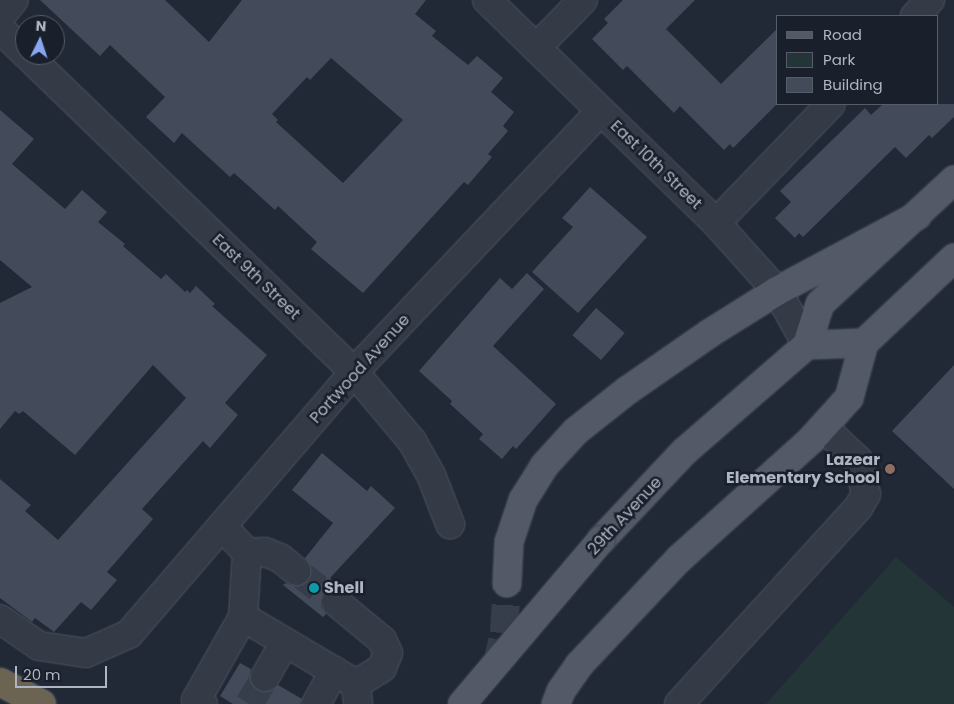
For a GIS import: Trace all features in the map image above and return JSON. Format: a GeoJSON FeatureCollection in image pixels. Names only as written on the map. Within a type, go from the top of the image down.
{"type":"FeatureCollection","features":[{"type":"Feature","properties":{"kind":"highway"},"geometry":{"type":"LineString","coordinates":[[0,682],[42,704]]}},
{"type":"Feature","properties":{"kind":"main road"},"geometry":{"type":"LineString","coordinates":[[864,343],[807,345],[820,304],[954,180]]}},
{"type":"Feature","properties":{"kind":"main road"},"geometry":{"type":"LineString","coordinates":[[507,584],[509,542],[523,500],[544,466],[576,431],[628,390],[710,332],[777,291],[917,216]]}},
{"type":"Feature","properties":{"kind":"main road"},"geometry":{"type":"LineString","coordinates":[[556,704],[579,665],[679,559],[823,428],[849,398],[864,343],[954,258]]}},
{"type":"Feature","properties":{"kind":"main road","name":"29th Avenue"},"geometry":{"type":"LineString","coordinates":[[462,704],[601,540],[685,451],[807,345]]}},
{"type":"Feature","properties":{"kind":"street"},"geometry":{"type":"LineString","coordinates":[[0,17],[14,0]]}},
{"type":"Feature","properties":{"kind":"street","name":"East 10th Street"},"geometry":{"type":"LineString","coordinates":[[487,0],[716,223],[777,291],[807,345]]}},
{"type":"Feature","properties":{"kind":"street"},"geometry":{"type":"LineString","coordinates":[[536,48],[583,0]]}},
{"type":"Feature","properties":{"kind":"street"},"geometry":{"type":"LineString","coordinates":[[916,15],[930,0]]}},
{"type":"Feature","properties":{"kind":"street","name":"East 9th Street"},"geometry":{"type":"LineString","coordinates":[[0,29],[15,43]]}},
{"type":"Feature","properties":{"kind":"street","name":"East 9th Street"},"geometry":{"type":"LineString","coordinates":[[37,65],[354,372],[412,442],[431,475],[450,524]]}},
{"type":"Feature","properties":{"kind":"street"},"geometry":{"type":"LineString","coordinates":[[716,223],[830,105]]}},
{"type":"Feature","properties":{"kind":"street","name":"Portwood Avenue"},"geometry":{"type":"LineString","coordinates":[[0,619],[39,646],[86,653],[129,634],[354,372],[600,112]]}},
{"type":"Feature","properties":{"kind":"street"},"geometry":{"type":"LineString","coordinates":[[679,704],[858,508],[866,494],[858,460],[823,428]]}},
{"type":"Feature","properties":{"kind":"street"},"geometry":{"type":"LineString","coordinates":[[203,704],[196,700],[243,617],[248,553],[222,526]]}},
{"type":"Feature","properties":{"kind":"street"},"geometry":{"type":"LineString","coordinates":[[248,553],[265,552],[280,558],[296,571]]}},
{"type":"Feature","properties":{"kind":"street"},"geometry":{"type":"LineString","coordinates":[[316,704],[382,668],[388,653],[382,640],[336,602]]}},
{"type":"Feature","properties":{"kind":"street"},"geometry":{"type":"LineString","coordinates":[[243,617],[349,686]]}},
{"type":"Feature","properties":{"kind":"street"},"geometry":{"type":"LineString","coordinates":[[265,677],[284,642]]}},
{"type":"Feature","properties":{"kind":"green space"},"geometry":{"type":"Polygon","coordinates":[[[896,557],[954,607],[954,704],[766,704],[896,557]]]}},
{"type":"Feature","properties":{"kind":"building"},"geometry":{"type":"Polygon","coordinates":[[[40,0],[165,0],[209,42],[242,0],[426,0],[415,14],[436,31],[432,36],[468,65],[477,56],[503,78],[491,92],[514,112],[503,126],[508,131],[488,154],[492,157],[468,185],[464,182],[363,293],[311,249],[317,242],[278,206],[275,210],[234,173],[230,177],[182,133],[174,143],[146,117],[165,97],[110,45],[100,56],[65,23],[65,15],[56,15],[40,0]],[[331,58],[310,80],[307,77],[272,114],[278,120],[276,122],[343,183],[403,120],[331,58]]]}},
{"type":"Feature","properties":{"kind":"building"},"geometry":{"type":"Polygon","coordinates":[[[623,0],[695,0],[666,29],[721,84],[776,30],[776,105],[733,148],[730,144],[724,150],[680,106],[674,113],[627,66],[623,70],[592,39],[608,23],[604,19],[623,0]]]}},
{"type":"Feature","properties":{"kind":"building"},"geometry":{"type":"Polygon","coordinates":[[[954,104],[954,117],[932,138],[929,135],[906,158],[895,147],[803,237],[799,233],[795,238],[775,218],[791,202],[780,191],[865,108],[871,115],[882,105],[954,104]]]}},
{"type":"Feature","properties":{"kind":"building"},"geometry":{"type":"Polygon","coordinates":[[[0,110],[34,139],[12,164],[65,209],[82,190],[107,212],[98,222],[125,244],[123,246],[161,279],[166,274],[185,292],[187,290],[190,293],[196,286],[215,304],[212,306],[267,355],[225,403],[238,415],[210,448],[203,441],[142,509],[153,519],[107,572],[117,580],[91,610],[81,602],[54,632],[35,618],[32,622],[0,598],[0,479],[31,505],[25,511],[58,540],[186,398],[153,365],[75,455],[23,411],[19,414],[15,411],[0,429],[0,303],[32,287],[0,260],[0,110]]]}},
{"type":"Feature","properties":{"kind":"building"},"geometry":{"type":"Polygon","coordinates":[[[590,187],[647,237],[578,313],[532,272],[573,227],[562,218],[590,187]]]}},
{"type":"Feature","properties":{"kind":"building"},"geometry":{"type":"Polygon","coordinates":[[[527,273],[544,289],[493,346],[556,404],[516,449],[513,446],[502,459],[479,439],[483,434],[450,404],[452,401],[419,371],[500,278],[512,289],[527,273]]]}},
{"type":"Feature","properties":{"kind":"building"},"geometry":{"type":"Polygon","coordinates":[[[596,308],[625,333],[601,360],[572,335],[596,308]]]}},
{"type":"Feature","properties":{"kind":"building"},"geometry":{"type":"Polygon","coordinates":[[[954,365],[954,489],[892,431],[954,365]]]}},
{"type":"Feature","properties":{"kind":"building"},"geometry":{"type":"Polygon","coordinates":[[[322,453],[367,491],[371,486],[395,508],[330,578],[342,588],[331,587],[324,592],[321,607],[326,614],[323,617],[283,585],[286,583],[293,586],[301,586],[308,580],[311,574],[311,566],[305,558],[333,523],[292,490],[322,453]]]}},
{"type":"Feature","properties":{"kind":"building"},"geometry":{"type":"Polygon","coordinates":[[[240,663],[251,669],[249,678],[257,690],[266,693],[278,685],[302,699],[300,704],[233,704],[220,696],[240,663]]]}},
{"type":"Feature","properties":{"kind":"tunnel"},"geometry":{"type":"LineString","coordinates":[[296,571],[336,602]]}},
{"type":"Feature","properties":{"kind":"tunnel"},"geometry":{"type":"LineString","coordinates":[[496,668],[504,633],[507,583]]}},
{"type":"Feature","properties":{"kind":"tunnel"},"geometry":{"type":"LineString","coordinates":[[249,704],[265,677]]}},
{"type":"Feature","properties":{"kind":"place","name":"Lazear Elementary School"},"geometry":{"type":"Point","coordinates":[890,469]}},
{"type":"Feature","properties":{"kind":"place","name":"Shell"},"geometry":{"type":"Point","coordinates":[314,588]}}]}
